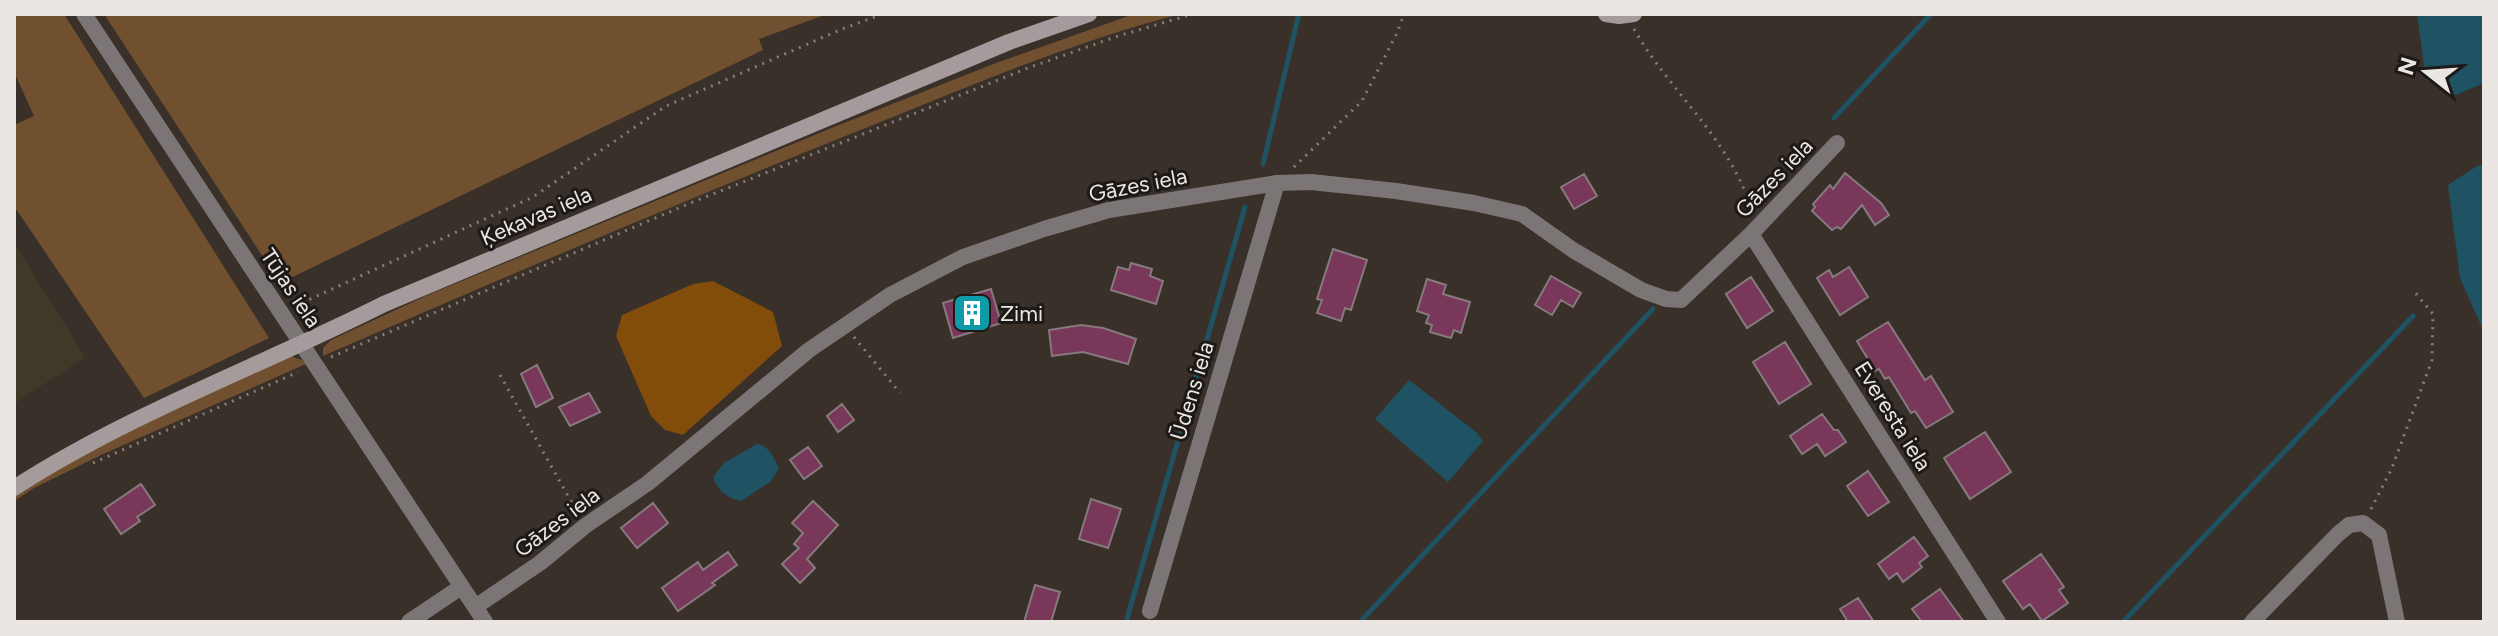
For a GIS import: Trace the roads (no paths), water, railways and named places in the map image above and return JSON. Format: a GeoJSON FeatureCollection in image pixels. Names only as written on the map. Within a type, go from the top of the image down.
{"type":"FeatureCollection","features":[{"type":"Feature","properties":{"kind":"main road","name":"Ķekavas iela"},"geometry":{"type":"LineString","coordinates":[[14,488],[50,464],[151,412],[303,345],[384,304],[1009,42],[1089,14]]}},
{"type":"Feature","properties":{"kind":"main road"},"geometry":{"type":"LineString","coordinates":[[1606,14],[1630,15]]}},
{"type":"Feature","properties":{"kind":"street","name":"Tūjas iela"},"geometry":{"type":"LineString","coordinates":[[84,14],[485,622]]}},
{"type":"Feature","properties":{"kind":"street","name":"Gāzes iela"},"geometry":{"type":"LineString","coordinates":[[475,607],[648,483],[809,350],[890,295],[963,257],[1044,229],[1109,210],[1277,183],[1311,182],[1396,191],[1522,214],[1573,250],[1641,290],[1666,299],[1681,300],[1754,231],[1837,143]]}},
{"type":"Feature","properties":{"kind":"street","name":"Ūdens iela"},"geometry":{"type":"LineString","coordinates":[[1150,611],[1277,183]]}},
{"type":"Feature","properties":{"kind":"street","name":"Everesta iela"},"geometry":{"type":"LineString","coordinates":[[1754,231],[1998,622]]}},
{"type":"Feature","properties":{"kind":"street"},"geometry":{"type":"LineString","coordinates":[[2252,622],[2338,534],[2349,525],[2363,523],[2379,535],[2397,622]]}},
{"type":"Feature","properties":{"kind":"street"},"geometry":{"type":"LineString","coordinates":[[409,622],[461,587]]}},
{"type":"Feature","properties":{"kind":"water"},"geometry":{"type":"Polygon","coordinates":[[[2417,14],[2484,14],[2484,83],[2456,95],[2426,80],[2417,14]]]}},
{"type":"Feature","properties":{"kind":"water"},"geometry":{"type":"Polygon","coordinates":[[[2484,165],[2484,332],[2460,278],[2448,185],[2477,166],[2484,165]]]}},
{"type":"Feature","properties":{"kind":"water"},"geometry":{"type":"Polygon","coordinates":[[[1409,380],[1476,432],[1483,441],[1448,482],[1375,419],[1409,380]]]}},
{"type":"Feature","properties":{"kind":"water"},"geometry":{"type":"Polygon","coordinates":[[[757,444],[768,450],[779,469],[770,482],[741,501],[731,498],[720,490],[713,477],[724,463],[757,444]]]}},
{"type":"Feature","properties":{"kind":"waterway"},"geometry":{"type":"LineString","coordinates":[[1263,164],[1297,14]]}},
{"type":"Feature","properties":{"kind":"waterway"},"geometry":{"type":"LineString","coordinates":[[1834,118],[1931,14]]}},
{"type":"Feature","properties":{"kind":"waterway"},"geometry":{"type":"LineString","coordinates":[[1126,622],[1245,207]]}},
{"type":"Feature","properties":{"kind":"waterway"},"geometry":{"type":"LineString","coordinates":[[1360,622],[1653,309]]}},
{"type":"Feature","properties":{"kind":"waterway"},"geometry":{"type":"LineString","coordinates":[[2123,622],[2413,316]]}},
{"type":"Feature","properties":{"kind":"place","name":"Zimi"},"geometry":{"type":"Point","coordinates":[972,313]}}]}
